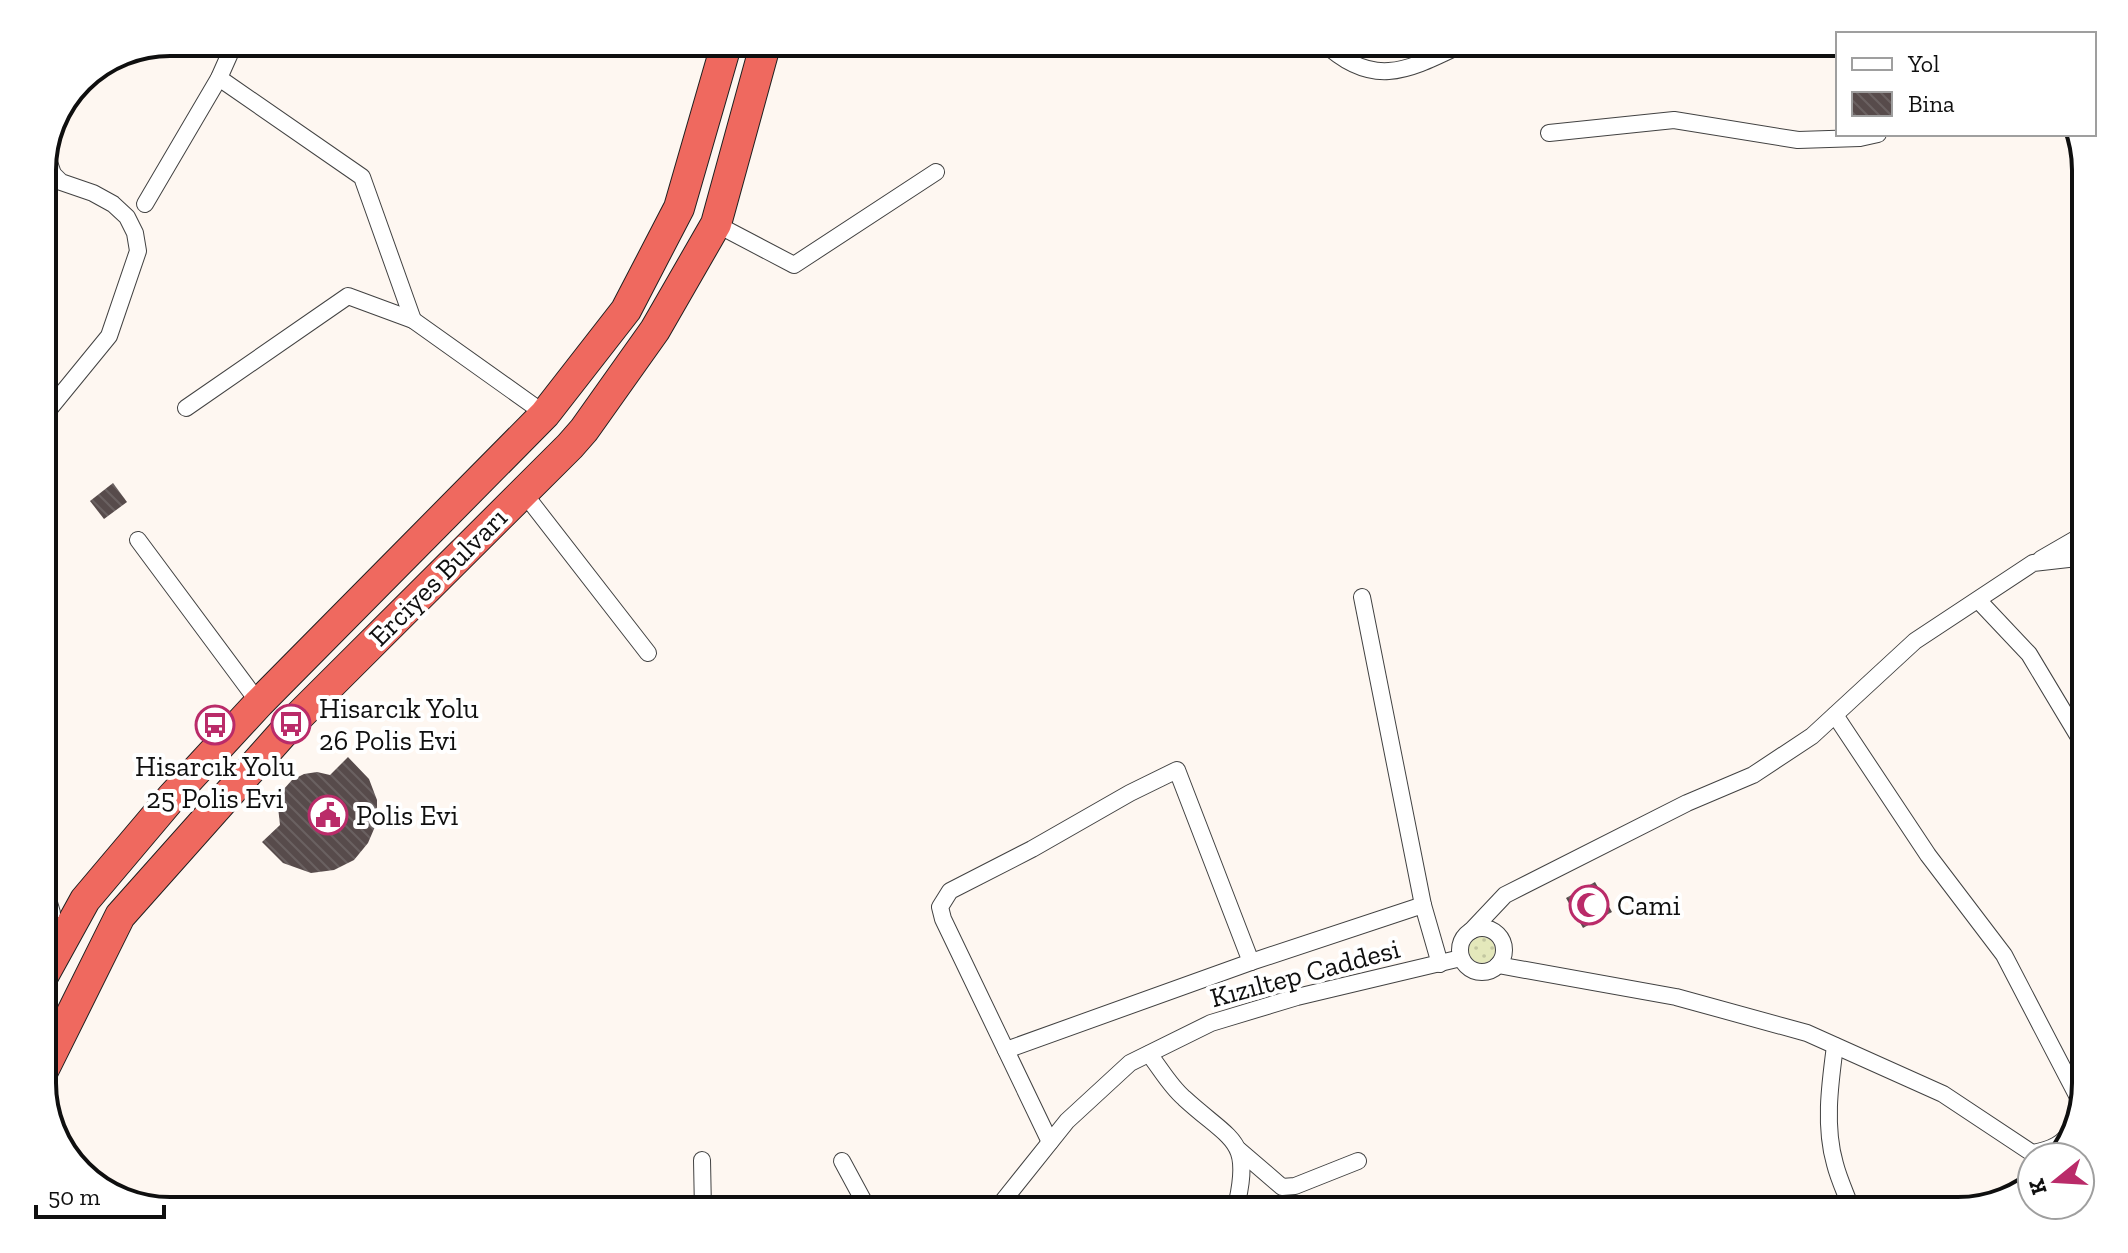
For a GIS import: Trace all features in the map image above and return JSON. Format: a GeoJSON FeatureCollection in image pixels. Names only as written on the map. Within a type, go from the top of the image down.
{"type":"FeatureCollection","features":[{"type":"Feature","properties":{"kind":"highway","name":"Erciyes Bulvarı"},"geometry":{"type":"LineString","coordinates":[[56,917],[85,900],[172,797],[259,703],[545,414],[626,310],[679,208],[723,56]]}},
{"type":"Feature","properties":{"kind":"highway","name":"Erciyes Bulvarı"},"geometry":{"type":"LineString","coordinates":[[56,1045],[120,916],[291,724],[584,430],[655,330],[716,224],[762,56]]}},
{"type":"Feature","properties":{"kind":"street"},"geometry":{"type":"LineString","coordinates":[[145,204],[229,56]]}},
{"type":"Feature","properties":{"kind":"street"},"geometry":{"type":"LineString","coordinates":[[1337,56],[1362,68],[1386,72],[1411,69],[1438,56]]}},
{"type":"Feature","properties":{"kind":"street"},"geometry":{"type":"LineString","coordinates":[[219,78],[362,177],[413,320]]}},
{"type":"Feature","properties":{"kind":"street"},"geometry":{"type":"LineString","coordinates":[[1549,133],[1674,120],[1798,140],[1869,136]]}},
{"type":"Feature","properties":{"kind":"street"},"geometry":{"type":"LineString","coordinates":[[716,224],[794,265],[936,172]]}},
{"type":"Feature","properties":{"kind":"street"},"geometry":{"type":"LineString","coordinates":[[56,175],[61,182],[113,204],[127,217],[135,233],[138,251],[109,336],[56,401]]}},
{"type":"Feature","properties":{"kind":"street"},"geometry":{"type":"LineString","coordinates":[[186,408],[348,296],[413,320],[545,414]]}},
{"type":"Feature","properties":{"kind":"street"},"geometry":{"type":"LineString","coordinates":[[523,492],[648,653]]}},
{"type":"Feature","properties":{"kind":"street"},"geometry":{"type":"LineString","coordinates":[[138,540],[259,703]]}},
{"type":"Feature","properties":{"kind":"street"},"geometry":{"type":"LineString","coordinates":[[1471,931],[1486,929],[1499,937],[1504,951],[1498,965],[1486,972],[1478,972],[1465,964],[1461,958],[1462,943],[1471,931],[1505,895],[1687,803],[1753,775],[1812,736],[1915,641],[2072,541]]}},
{"type":"Feature","properties":{"kind":"street"},"geometry":{"type":"LineString","coordinates":[[2033,563],[2072,559]]}},
{"type":"Feature","properties":{"kind":"street"},"geometry":{"type":"LineString","coordinates":[[1362,597],[1423,905],[1440,964]]}},
{"type":"Feature","properties":{"kind":"street"},"geometry":{"type":"LineString","coordinates":[[1978,600],[2029,654],[2072,726]]}},
{"type":"Feature","properties":{"kind":"street"},"geometry":{"type":"LineString","coordinates":[[1835,715],[1928,855],[2004,955],[2072,1085]]}},
{"type":"Feature","properties":{"kind":"street"},"geometry":{"type":"LineString","coordinates":[[1050,1142],[943,919],[940,907],[945,895],[1177,770],[1251,962]]}},
{"type":"Feature","properties":{"kind":"street"},"geometry":{"type":"LineString","coordinates":[[1006,1050],[1251,962],[1423,905]]}},
{"type":"Feature","properties":{"kind":"street","name":"Kızıltep Caddesi"},"geometry":{"type":"LineString","coordinates":[[1006,1197],[1067,1121],[1130,1063],[1225,1019],[1297,997],[1461,958]]}},
{"type":"Feature","properties":{"kind":"street"},"geometry":{"type":"LineString","coordinates":[[1498,965],[1676,997],[1807,1033],[1943,1094],[2016,1142]]}},
{"type":"Feature","properties":{"kind":"street"},"geometry":{"type":"LineString","coordinates":[[1835,1046],[1829,1087],[1830,1125],[1834,1163],[1847,1197]]}},
{"type":"Feature","properties":{"kind":"street"},"geometry":{"type":"LineString","coordinates":[[1149,1054],[1180,1096],[1232,1138],[1243,1165],[1238,1197]]}},
{"type":"Feature","properties":{"kind":"street"},"geometry":{"type":"LineString","coordinates":[[1239,1150],[1282,1187],[1295,1186],[1358,1161]]}},
{"type":"Feature","properties":{"kind":"street"},"geometry":{"type":"LineString","coordinates":[[702,1160],[703,1197]]}},
{"type":"Feature","properties":{"kind":"street"},"geometry":{"type":"LineString","coordinates":[[842,1161],[861,1197]]}},
{"type":"Feature","properties":{"kind":"green space"},"geometry":{"type":"Polygon","coordinates":[[[1482,937],[1491,941],[1495,950],[1491,959],[1482,963],[1473,959],[1469,950],[1473,941],[1482,937]]]}},
{"type":"Feature","properties":{"kind":"building"},"geometry":{"type":"Polygon","coordinates":[[[113,483],[127,502],[104,519],[90,501],[113,483]]]}},
{"type":"Feature","properties":{"kind":"building","name":"Polis Evi"},"geometry":{"type":"Polygon","coordinates":[[[348,757],[369,779],[377,800],[377,822],[368,843],[354,860],[334,870],[311,873],[283,863],[262,842],[280,825],[278,807],[283,790],[292,780],[304,774],[317,772],[330,775],[348,757]]]}},
{"type":"Feature","properties":{"kind":"building","name":"Cami"},"geometry":{"type":"Polygon","coordinates":[[[1595,882],[1612,912],[1583,928],[1566,898],[1595,882]]]}},
{"type":"Feature","properties":{"kind":"place","name":"Hisarcık Yolu 26 Polis Evi"},"geometry":{"type":"Point","coordinates":[291,724]}},
{"type":"Feature","properties":{"kind":"place","name":"Hisarcık Yolu 25 Polis Evi"},"geometry":{"type":"Point","coordinates":[215,725]}},
{"type":"Feature","properties":{"kind":"place","name":"Polis Evi"},"geometry":{"type":"Point","coordinates":[328,815]}},
{"type":"Feature","properties":{"kind":"place","name":"Cami"},"geometry":{"type":"Point","coordinates":[1589,905]}}]}
